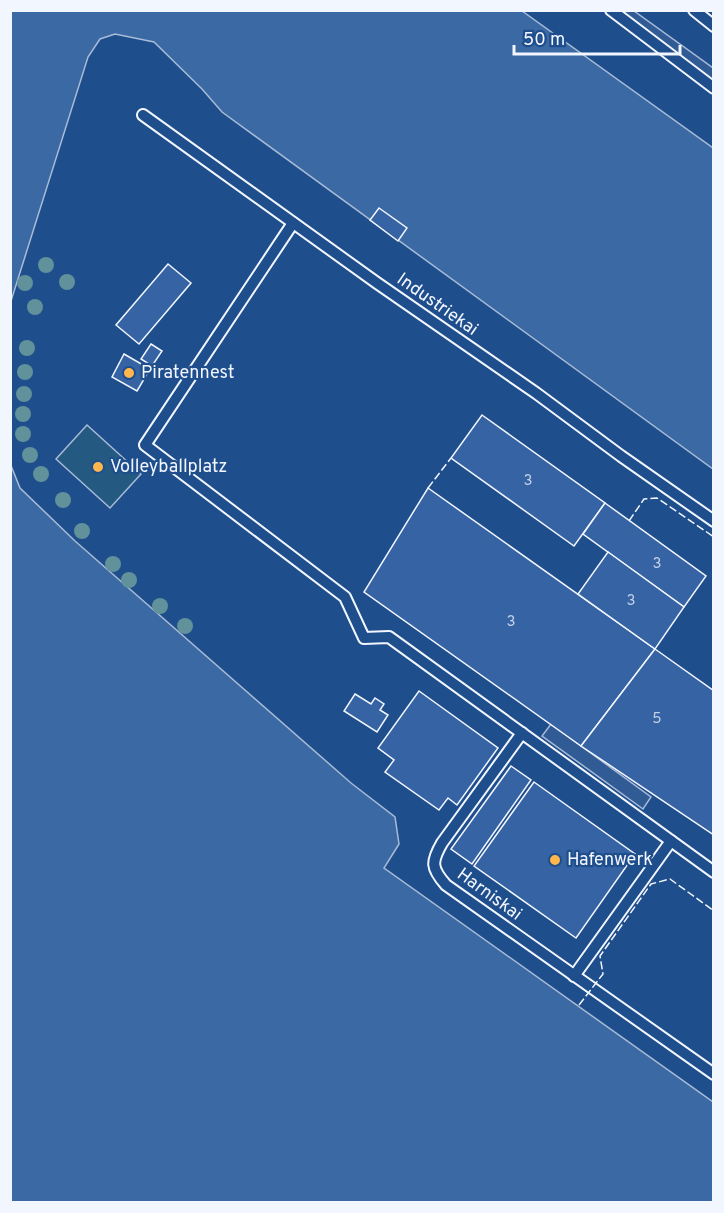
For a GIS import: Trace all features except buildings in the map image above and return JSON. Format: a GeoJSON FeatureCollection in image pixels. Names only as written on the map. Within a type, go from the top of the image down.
{"type":"FeatureCollection","features":[{"type":"Feature","properties":{"kind":"lane"},"geometry":{"type":"LineString","coordinates":[[611,10],[714,88]]}},
{"type":"Feature","properties":{"kind":"lane"},"geometry":{"type":"LineString","coordinates":[[694,10],[714,26]]}},
{"type":"Feature","properties":{"kind":"lane","name":"Industriekai"},"geometry":{"type":"LineString","coordinates":[[143,115],[714,520]]}},
{"type":"Feature","properties":{"kind":"lane"},"geometry":{"type":"LineString","coordinates":[[293,223],[145,445],[345,597],[364,638],[389,637],[714,872]]}},
{"type":"Feature","properties":{"kind":"lane","name":"Harniskai"},"geometry":{"type":"LineString","coordinates":[[522,734],[442,843],[434,857],[435,872],[446,885],[714,1074]]}},
{"type":"Feature","properties":{"kind":"lane"},"geometry":{"type":"LineString","coordinates":[[574,976],[671,841]]}},
{"type":"Feature","properties":{"kind":"shaded area"},"geometry":{"type":"Polygon","coordinates":[[[11,11],[522,11],[713,148],[713,469],[222,112],[154,42],[115,34],[100,39],[88,57],[11,301],[11,11]]]}},
{"type":"Feature","properties":{"kind":"shaded area"},"geometry":{"type":"Polygon","coordinates":[[[613,11],[634,11],[713,68],[713,85],[613,11]]]}},
{"type":"Feature","properties":{"kind":"shaded area","name":"Volleyballplatz"},"geometry":{"type":"Polygon","coordinates":[[[87,425],[141,474],[110,508],[56,459],[87,425]]]}},
{"type":"Feature","properties":{"kind":"shaded area"},"geometry":{"type":"Polygon","coordinates":[[[10,463],[20,488],[75,541],[351,783],[395,817],[399,844],[384,868],[713,1102],[713,1202],[11,1202],[10,463]]]}},
{"type":"Feature","properties":{"kind":"shaded area"},"geometry":{"type":"Polygon","coordinates":[[[551,724],[651,797],[643,809],[542,736],[551,724]]]}},
{"type":"Feature","properties":{"kind":"fence"},"geometry":{"type":"LineString","coordinates":[[428,488],[451,458]]}},
{"type":"Feature","properties":{"kind":"fence"},"geometry":{"type":"LineString","coordinates":[[629,521],[644,499],[657,498],[714,537]]}},
{"type":"Feature","properties":{"kind":"fence"},"geometry":{"type":"LineString","coordinates":[[579,1005],[603,974],[600,956],[651,884],[670,879],[714,911]]}},
{"type":"Feature","properties":{"kind":"place","name":"Piratennest"},"geometry":{"type":"Point","coordinates":[129,373]}},
{"type":"Feature","properties":{"kind":"place","name":"Volleyballplatz"},"geometry":{"type":"Point","coordinates":[98,467]}},
{"type":"Feature","properties":{"kind":"place","name":"Hafenwerk"},"geometry":{"type":"Point","coordinates":[555,860]}}]}
